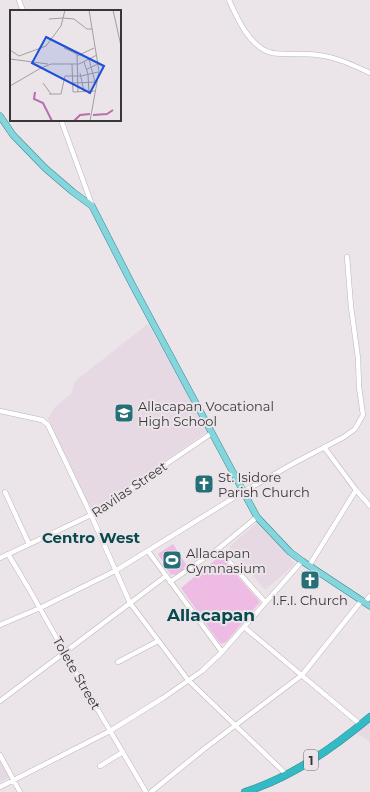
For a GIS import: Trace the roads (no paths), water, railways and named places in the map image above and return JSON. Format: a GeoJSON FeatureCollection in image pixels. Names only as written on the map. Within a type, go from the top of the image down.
{"type":"FeatureCollection","features":[{"type":"Feature","properties":{"kind":"highway","name":"1"},"geometry":{"type":"LineString","coordinates":[[245,792],[264,789],[320,755],[370,717]]}},
{"type":"Feature","properties":{"kind":"main road"},"geometry":{"type":"LineString","coordinates":[[0,116],[13,135],[45,168],[92,206],[132,284],[257,516],[286,548],[302,561],[366,603]]}},
{"type":"Feature","properties":{"kind":"street"},"geometry":{"type":"LineString","coordinates":[[19,0],[23,10]]}},
{"type":"Feature","properties":{"kind":"street"},"geometry":{"type":"LineString","coordinates":[[229,0],[238,20],[251,38],[267,51],[273,53],[298,53],[332,57],[370,73]]}},
{"type":"Feature","properties":{"kind":"street"},"geometry":{"type":"LineString","coordinates":[[61,121],[92,206]]}},
{"type":"Feature","properties":{"kind":"street"},"geometry":{"type":"LineString","coordinates":[[0,625],[40,608],[115,571],[243,492],[350,434],[359,424],[363,415],[347,257]]}},
{"type":"Feature","properties":{"kind":"street"},"geometry":{"type":"LineString","coordinates":[[0,411],[42,420],[48,424],[130,603],[188,680],[287,775]]}},
{"type":"Feature","properties":{"kind":"street","name":"Ravilas Street"},"geometry":{"type":"LineString","coordinates":[[0,558],[91,515],[212,433]]}},
{"type":"Feature","properties":{"kind":"street"},"geometry":{"type":"LineString","coordinates":[[324,447],[356,490],[370,506]]}},
{"type":"Feature","properties":{"kind":"street"},"geometry":{"type":"LineString","coordinates":[[309,566],[356,490]]}},
{"type":"Feature","properties":{"kind":"street"},"geometry":{"type":"LineString","coordinates":[[5,492],[29,544]]}},
{"type":"Feature","properties":{"kind":"street"},"geometry":{"type":"LineString","coordinates":[[170,582],[218,549],[257,516]]}},
{"type":"Feature","properties":{"kind":"street"},"geometry":{"type":"LineString","coordinates":[[218,549],[265,602]]}},
{"type":"Feature","properties":{"kind":"street"},"geometry":{"type":"LineString","coordinates":[[148,551],[222,652]]}},
{"type":"Feature","properties":{"kind":"street","name":"Tolete Street"},"geometry":{"type":"LineString","coordinates":[[8,554],[40,608],[64,653],[146,792]]}},
{"type":"Feature","properties":{"kind":"street"},"geometry":{"type":"LineString","coordinates":[[0,787],[110,731],[163,698],[209,665],[302,561]]}},
{"type":"Feature","properties":{"kind":"street"},"geometry":{"type":"LineString","coordinates":[[0,701],[166,576]]}},
{"type":"Feature","properties":{"kind":"street"},"geometry":{"type":"LineString","coordinates":[[151,792],[302,675],[366,603],[370,596]]}},
{"type":"Feature","properties":{"kind":"street"},"geometry":{"type":"LineString","coordinates":[[244,627],[361,725]]}},
{"type":"Feature","properties":{"kind":"street"},"geometry":{"type":"LineString","coordinates":[[118,662],[158,641]]}},
{"type":"Feature","properties":{"kind":"street"},"geometry":{"type":"LineString","coordinates":[[100,766],[123,752]]}},
{"type":"Feature","properties":{"kind":"street"},"geometry":{"type":"LineString","coordinates":[[0,755],[20,792]]}},
{"type":"Feature","properties":{"kind":"place","name":"Allacapan Vocational High School"},"geometry":{"type":"Point","coordinates":[124,413]}},
{"type":"Feature","properties":{"kind":"place","name":"St. Isidore Parish Church"},"geometry":{"type":"Point","coordinates":[204,484]}},
{"type":"Feature","properties":{"kind":"place","name":"Allacapan Gymnasium"},"geometry":{"type":"Point","coordinates":[172,560]}},
{"type":"Feature","properties":{"kind":"place","name":"I.F.I. Church"},"geometry":{"type":"Point","coordinates":[310,580]}},
{"type":"Feature","properties":{"kind":"district","name":"Centro West"},"geometry":{"type":"Point","coordinates":[91,537]}},
{"type":"Feature","properties":{"kind":"district","name":"Allacapan"},"geometry":{"type":"Point","coordinates":[211,615]}}]}
